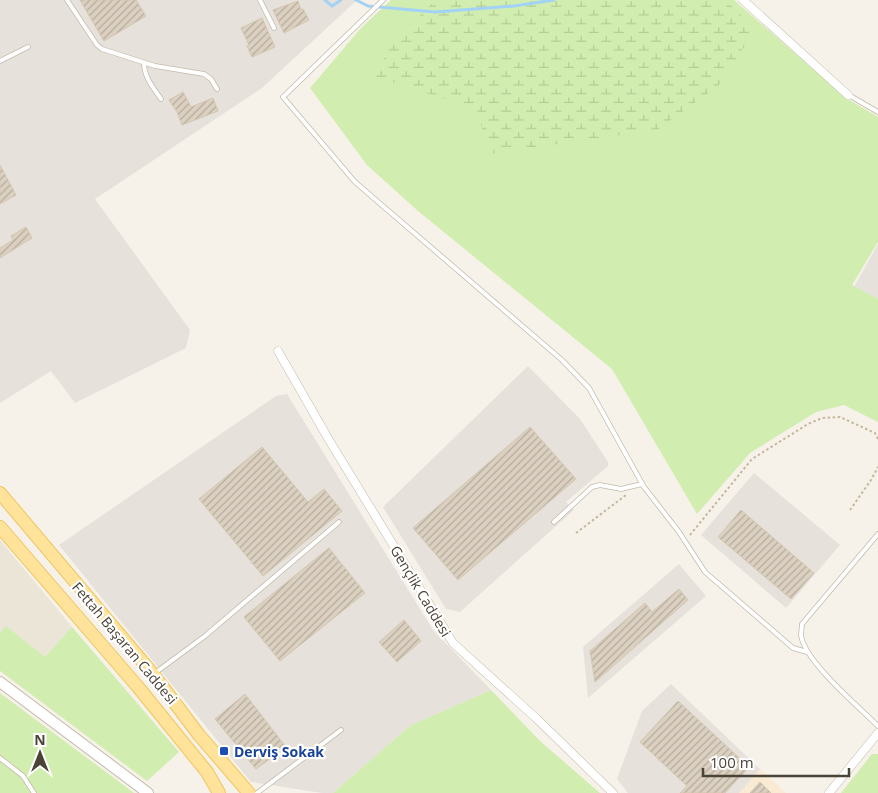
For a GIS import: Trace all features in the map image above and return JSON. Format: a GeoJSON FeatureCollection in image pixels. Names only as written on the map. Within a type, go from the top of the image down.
{"type":"FeatureCollection","features":[{"type":"Feature","properties":{"kind":"main road","name":"Fettah Başaran Caddesi"},"geometry":{"type":"LineString","coordinates":[[0,493],[153,674],[199,734],[249,793]]}},
{"type":"Feature","properties":{"kind":"main road","name":"Fettah Başaran Caddesi"},"geometry":{"type":"LineString","coordinates":[[0,527],[138,687],[207,772],[217,791]]}},
{"type":"Feature","properties":{"kind":"street"},"geometry":{"type":"LineString","coordinates":[[744,0],[848,95]]}},
{"type":"Feature","properties":{"kind":"street","name":"Gençlik Caddesi"},"geometry":{"type":"LineString","coordinates":[[278,351],[329,440],[453,643],[537,718],[612,793]]}},
{"type":"Feature","properties":{"kind":"street"},"geometry":{"type":"LineString","coordinates":[[0,682],[148,793]]}},
{"type":"Feature","properties":{"kind":"street"},"geometry":{"type":"LineString","coordinates":[[829,793],[878,733]]}},
{"type":"Feature","properties":{"kind":"lane"},"geometry":{"type":"LineString","coordinates":[[67,0],[97,45],[102,49],[144,63],[204,74],[211,79],[217,89]]}},
{"type":"Feature","properties":{"kind":"lane"},"geometry":{"type":"LineString","coordinates":[[260,0],[274,28]]}},
{"type":"Feature","properties":{"kind":"lane"},"geometry":{"type":"LineString","coordinates":[[383,0],[283,96],[355,182],[562,360],[589,388],[642,484],[685,541],[705,572],[793,648],[807,652]]}},
{"type":"Feature","properties":{"kind":"lane"},"geometry":{"type":"LineString","coordinates":[[0,62],[28,47]]}},
{"type":"Feature","properties":{"kind":"lane"},"geometry":{"type":"LineString","coordinates":[[144,63],[144,71],[148,80],[161,98]]}},
{"type":"Feature","properties":{"kind":"lane"},"geometry":{"type":"LineString","coordinates":[[848,95],[878,112]]}},
{"type":"Feature","properties":{"kind":"lane"},"geometry":{"type":"LineString","coordinates":[[554,522],[592,487],[600,486],[621,489],[642,484]]}},
{"type":"Feature","properties":{"kind":"lane"},"geometry":{"type":"LineString","coordinates":[[153,674],[205,636],[339,522]]}},
{"type":"Feature","properties":{"kind":"lane"},"geometry":{"type":"LineString","coordinates":[[878,534],[802,624],[801,635],[807,652],[816,664],[878,726]]}},
{"type":"Feature","properties":{"kind":"lane"},"geometry":{"type":"LineString","coordinates":[[257,793],[341,730]]}},
{"type":"Feature","properties":{"kind":"lane"},"geometry":{"type":"LineString","coordinates":[[0,758],[23,776],[34,793]]}},
{"type":"Feature","properties":{"kind":"path"},"geometry":{"type":"LineString","coordinates":[[685,541],[752,459],[808,424],[822,418],[840,417],[875,433],[878,439]]}},
{"type":"Feature","properties":{"kind":"path"},"geometry":{"type":"LineString","coordinates":[[850,510],[878,467]]}},
{"type":"Feature","properties":{"kind":"path"},"geometry":{"type":"LineString","coordinates":[[576,533],[642,484]]}},
{"type":"Feature","properties":{"kind":"shaded area"},"geometry":{"type":"Polygon","coordinates":[[[0,0],[357,0],[262,88],[95,199],[190,330],[186,348],[75,403],[51,371],[0,403],[0,0]]]}},
{"type":"Feature","properties":{"kind":"shaded area"},"geometry":{"type":"Polygon","coordinates":[[[878,244],[878,299],[854,287],[878,244]]]}},
{"type":"Feature","properties":{"kind":"shaded area"},"geometry":{"type":"Polygon","coordinates":[[[528,366],[580,419],[608,462],[608,466],[566,502],[574,510],[460,612],[446,609],[383,507],[528,366]]]}},
{"type":"Feature","properties":{"kind":"shaded area"},"geometry":{"type":"Polygon","coordinates":[[[287,394],[433,630],[491,690],[411,725],[333,793],[251,782],[59,545],[276,396],[287,394]]]}},
{"type":"Feature","properties":{"kind":"shaded area"},"geometry":{"type":"Polygon","coordinates":[[[754,473],[840,545],[786,608],[701,535],[754,473]]]}},
{"type":"Feature","properties":{"kind":"shaded area"},"geometry":{"type":"Polygon","coordinates":[[[0,540],[72,627],[45,657],[7,627],[0,633],[0,540]]]}},
{"type":"Feature","properties":{"kind":"shaded area"},"geometry":{"type":"Polygon","coordinates":[[[679,564],[706,596],[588,698],[583,647],[679,564]]]}},
{"type":"Feature","properties":{"kind":"shaded area"},"geometry":{"type":"Polygon","coordinates":[[[671,684],[760,769],[739,793],[628,793],[617,779],[642,711],[671,684]]]}},
{"type":"Feature","properties":{"kind":"shaded area"},"geometry":{"type":"Polygon","coordinates":[[[760,769],[786,793],[739,793],[760,769]]]}},
{"type":"Feature","properties":{"kind":"green space"},"geometry":{"type":"Polygon","coordinates":[[[391,0],[734,0],[846,98],[878,117],[878,242],[852,285],[878,299],[878,422],[844,405],[816,412],[750,453],[697,514],[612,369],[418,211],[367,165],[310,88],[361,28],[391,0]]]}},
{"type":"Feature","properties":{"kind":"green space"},"geometry":{"type":"Polygon","coordinates":[[[436,0],[725,0],[756,29],[719,85],[657,130],[489,154],[477,109],[376,77],[391,43],[436,0]]]}},
{"type":"Feature","properties":{"kind":"green space"},"geometry":{"type":"Polygon","coordinates":[[[6,626],[45,657],[72,627],[179,752],[147,781],[0,671],[0,633],[6,626]]]}},
{"type":"Feature","properties":{"kind":"green space"},"geometry":{"type":"Polygon","coordinates":[[[491,690],[540,741],[600,793],[333,793],[411,725],[491,690]]]}},
{"type":"Feature","properties":{"kind":"green space"},"geometry":{"type":"Polygon","coordinates":[[[0,693],[134,793],[0,793],[0,693]]]}},
{"type":"Feature","properties":{"kind":"green space"},"geometry":{"type":"Polygon","coordinates":[[[872,754],[878,754],[878,793],[841,793],[872,754]]]}},
{"type":"Feature","properties":{"kind":"building"},"geometry":{"type":"Polygon","coordinates":[[[80,0],[136,0],[146,16],[104,41],[80,0]]]}},
{"type":"Feature","properties":{"kind":"building"},"geometry":{"type":"Polygon","coordinates":[[[298,1],[301,10],[303,9],[309,20],[284,33],[273,10],[298,1]]]}},
{"type":"Feature","properties":{"kind":"building"},"geometry":{"type":"Polygon","coordinates":[[[262,18],[275,47],[252,57],[241,28],[262,18]]]}},
{"type":"Feature","properties":{"kind":"building"},"geometry":{"type":"Polygon","coordinates":[[[183,92],[191,107],[213,98],[218,111],[182,125],[177,112],[169,100],[183,92]]]}},
{"type":"Feature","properties":{"kind":"building"},"geometry":{"type":"Polygon","coordinates":[[[0,165],[16,195],[0,204],[0,165]]]}},
{"type":"Feature","properties":{"kind":"building"},"geometry":{"type":"Polygon","coordinates":[[[26,227],[32,238],[0,258],[0,248],[13,240],[11,236],[26,227]]]}},
{"type":"Feature","properties":{"kind":"building"},"geometry":{"type":"Polygon","coordinates":[[[530,427],[576,479],[458,580],[413,528],[530,427]]]}},
{"type":"Feature","properties":{"kind":"building"},"geometry":{"type":"Polygon","coordinates":[[[262,447],[308,502],[324,489],[342,511],[263,576],[199,499],[262,447]]]}},
{"type":"Feature","properties":{"kind":"building"},"geometry":{"type":"Polygon","coordinates":[[[741,510],[814,573],[791,599],[718,537],[741,510]]]}},
{"type":"Feature","properties":{"kind":"building"},"geometry":{"type":"Polygon","coordinates":[[[329,548],[365,593],[280,661],[244,617],[329,548]]]}},
{"type":"Feature","properties":{"kind":"building"},"geometry":{"type":"Polygon","coordinates":[[[679,589],[688,600],[595,682],[590,651],[645,603],[652,612],[679,589]]]}},
{"type":"Feature","properties":{"kind":"building"},"geometry":{"type":"Polygon","coordinates":[[[404,620],[421,641],[397,662],[379,642],[404,620]]]}},
{"type":"Feature","properties":{"kind":"building"},"geometry":{"type":"Polygon","coordinates":[[[245,694],[286,747],[256,769],[215,719],[245,694]]]}},
{"type":"Feature","properties":{"kind":"building"},"geometry":{"type":"Polygon","coordinates":[[[678,701],[749,767],[725,793],[680,793],[687,786],[640,742],[678,701]]]}},
{"type":"Feature","properties":{"kind":"building"},"geometry":{"type":"Polygon","coordinates":[[[760,782],[771,793],[750,793],[760,782]]]}},
{"type":"Feature","properties":{"kind":"waterway"},"geometry":{"type":"LineString","coordinates":[[325,0],[332,6],[341,0]]}},
{"type":"Feature","properties":{"kind":"waterway"},"geometry":{"type":"LineString","coordinates":[[356,0],[368,6],[435,12],[514,6],[554,0]]}},
{"type":"Feature","properties":{"kind":"place","name":"Derviş Sokak"},"geometry":{"type":"Point","coordinates":[224,751]}}]}
